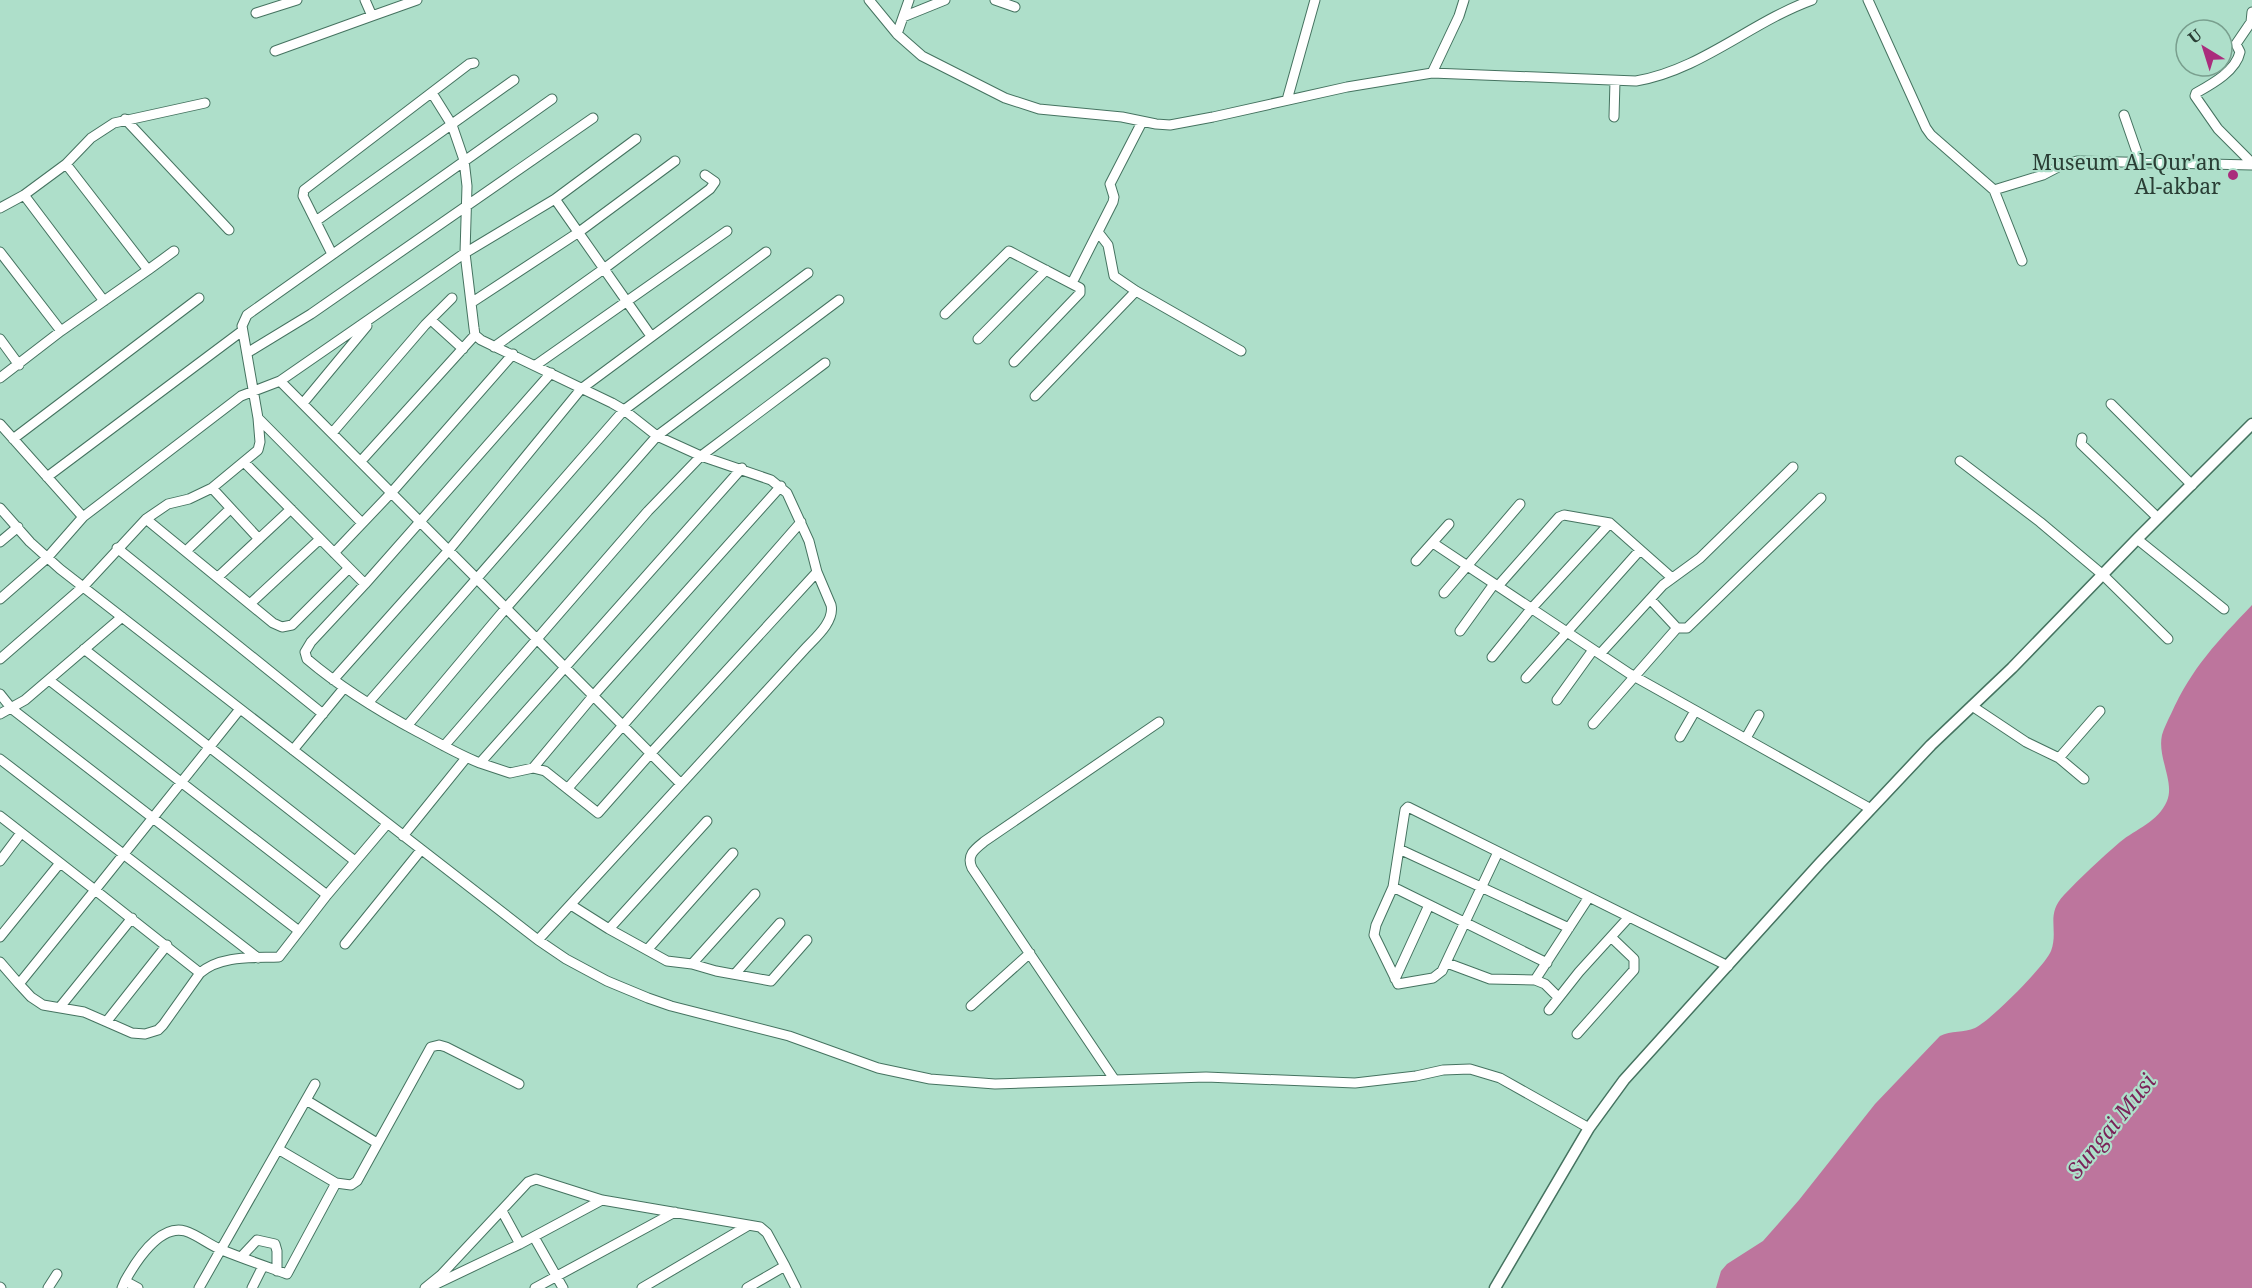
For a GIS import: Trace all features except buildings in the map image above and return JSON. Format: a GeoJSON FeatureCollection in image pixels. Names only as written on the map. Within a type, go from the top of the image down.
{"type":"FeatureCollection","features":[{"type":"Feature","properties":{"kind":"street"},"geometry":{"type":"LineString","coordinates":[[256,14],[297,0]]}},
{"type":"Feature","properties":{"kind":"street"},"geometry":{"type":"LineString","coordinates":[[365,0],[372,16]]}},
{"type":"Feature","properties":{"kind":"street"},"geometry":{"type":"LineString","coordinates":[[275,51],[417,0]]}},
{"type":"Feature","properties":{"kind":"street"},"geometry":{"type":"LineString","coordinates":[[869,0],[897,34],[922,56],[1019,104],[1040,109],[1170,124],[1213,117],[1347,87],[1432,73],[1615,81],[1636,81],[1660,77],[1684,67],[1787,9],[1812,0]]}},
{"type":"Feature","properties":{"kind":"street"},"geometry":{"type":"LineString","coordinates":[[897,34],[909,0]]}},
{"type":"Feature","properties":{"kind":"street"},"geometry":{"type":"LineString","coordinates":[[903,17],[945,0]]}},
{"type":"Feature","properties":{"kind":"street"},"geometry":{"type":"LineString","coordinates":[[995,0],[1015,7]]}},
{"type":"Feature","properties":{"kind":"street"},"geometry":{"type":"LineString","coordinates":[[1287,100],[1315,0]]}},
{"type":"Feature","properties":{"kind":"street"},"geometry":{"type":"LineString","coordinates":[[1432,73],[1459,16],[1464,0]]}},
{"type":"Feature","properties":{"kind":"street"},"geometry":{"type":"LineString","coordinates":[[1868,0],[1926,128],[1994,190],[2022,261]]}},
{"type":"Feature","properties":{"kind":"street"},"geometry":{"type":"LineString","coordinates":[[2252,12],[2251,22],[2236,44],[2240,52],[2238,60],[2218,80],[2196,93],[2195,96],[2218,129],[2252,164]]}},
{"type":"Feature","properties":{"kind":"street"},"geometry":{"type":"LineString","coordinates":[[332,254],[303,196],[304,190],[469,64],[474,63]]}},
{"type":"Feature","properties":{"kind":"street"},"geometry":{"type":"LineString","coordinates":[[316,221],[514,80]]}},
{"type":"Feature","properties":{"kind":"street"},"geometry":{"type":"LineString","coordinates":[[1614,117],[1615,81]]}},
{"type":"Feature","properties":{"kind":"street"},"geometry":{"type":"LineString","coordinates":[[432,93],[452,125],[464,160],[467,205],[465,253],[476,335],[494,347],[536,365],[624,410],[657,436],[701,456],[742,468],[781,486],[787,493],[809,541],[817,572],[832,610],[830,619],[804,650],[538,940]]}},
{"type":"Feature","properties":{"kind":"street"},"geometry":{"type":"LineString","coordinates":[[0,659],[84,586],[146,519],[168,504],[189,499],[212,488],[258,450],[258,418],[242,331],[242,322],[247,315],[552,99]]}},
{"type":"Feature","properties":{"kind":"street"},"geometry":{"type":"LineString","coordinates":[[0,208],[24,195],[66,164],[101,131],[125,119],[205,103]]}},
{"type":"Feature","properties":{"kind":"street"},"geometry":{"type":"LineString","coordinates":[[2124,115],[2141,164]]}},
{"type":"Feature","properties":{"kind":"street"},"geometry":{"type":"LineString","coordinates":[[247,353],[310,314],[593,118]]}},
{"type":"Feature","properties":{"kind":"street"},"geometry":{"type":"LineString","coordinates":[[125,119],[229,230]]}},
{"type":"Feature","properties":{"kind":"street"},"geometry":{"type":"LineString","coordinates":[[1072,283],[1113,202],[1114,197],[1110,184],[1142,122]]}},
{"type":"Feature","properties":{"kind":"street"},"geometry":{"type":"LineString","coordinates":[[0,599],[47,558],[83,517],[241,396],[268,388],[280,381],[465,253],[555,199],[636,139]]}},
{"type":"Feature","properties":{"kind":"street"},"geometry":{"type":"LineString","coordinates":[[471,303],[579,232],[675,161]]}},
{"type":"Feature","properties":{"kind":"street"},"geometry":{"type":"LineString","coordinates":[[1994,190],[2043,175],[2071,162],[2252,164]]}},
{"type":"Feature","properties":{"kind":"street"},"geometry":{"type":"LineString","coordinates":[[66,164],[148,270]]}},
{"type":"Feature","properties":{"kind":"street"},"geometry":{"type":"LineString","coordinates":[[494,347],[605,268],[714,185],[714,180],[705,175]]}},
{"type":"Feature","properties":{"kind":"street"},"geometry":{"type":"LineString","coordinates":[[24,195],[104,301]]}},
{"type":"Feature","properties":{"kind":"street"},"geometry":{"type":"LineString","coordinates":[[555,199],[651,336]]}},
{"type":"Feature","properties":{"kind":"street"},"geometry":{"type":"LineString","coordinates":[[536,365],[727,231]]}},
{"type":"Feature","properties":{"kind":"street"},"geometry":{"type":"LineString","coordinates":[[1098,232],[1108,244],[1114,276],[1241,351]]}},
{"type":"Feature","properties":{"kind":"street"},"geometry":{"type":"LineString","coordinates":[[0,378],[61,331],[174,251]]}},
{"type":"Feature","properties":{"kind":"street"},"geometry":{"type":"LineString","coordinates":[[945,314],[1009,251],[1072,283],[1081,290],[1014,362]]}},
{"type":"Feature","properties":{"kind":"street"},"geometry":{"type":"LineString","coordinates":[[0,252],[61,331]]}},
{"type":"Feature","properties":{"kind":"street"},"geometry":{"type":"LineString","coordinates":[[333,680],[449,550],[581,389],[766,252]]}},
{"type":"Feature","properties":{"kind":"street"},"geometry":{"type":"LineString","coordinates":[[978,339],[1046,270]]}},
{"type":"Feature","properties":{"kind":"street"},"geometry":{"type":"LineString","coordinates":[[368,703],[624,410],[808,273]]}},
{"type":"Feature","properties":{"kind":"street"},"geometry":{"type":"LineString","coordinates":[[1035,396],[1136,291]]}},
{"type":"Feature","properties":{"kind":"street"},"geometry":{"type":"LineString","coordinates":[[13,439],[199,298]]}},
{"type":"Feature","properties":{"kind":"street"},"geometry":{"type":"LineString","coordinates":[[333,432],[452,298]]}},
{"type":"Feature","properties":{"kind":"street"},"geometry":{"type":"LineString","coordinates":[[407,726],[506,608],[657,436],[839,300]]}},
{"type":"Feature","properties":{"kind":"street"},"geometry":{"type":"LineString","coordinates":[[304,402],[375,317]]}},
{"type":"Feature","properties":{"kind":"street"},"geometry":{"type":"LineString","coordinates":[[431,320],[463,349]]}},
{"type":"Feature","properties":{"kind":"street"},"geometry":{"type":"LineString","coordinates":[[47,477],[242,331]]}},
{"type":"Feature","properties":{"kind":"street"},"geometry":{"type":"LineString","coordinates":[[361,461],[476,335]]}},
{"type":"Feature","properties":{"kind":"street"},"geometry":{"type":"LineString","coordinates":[[0,339],[19,365]]}},
{"type":"Feature","properties":{"kind":"street"},"geometry":{"type":"LineString","coordinates":[[334,553],[392,492],[513,354]]}},
{"type":"Feature","properties":{"kind":"street"},"geometry":{"type":"LineString","coordinates":[[444,746],[648,511],[701,456],[825,363]]}},
{"type":"Feature","properties":{"kind":"street"},"geometry":{"type":"LineString","coordinates":[[551,373],[305,650],[307,659],[333,680],[407,726],[466,758],[510,773],[533,768],[545,771],[598,813],[817,572]]}},
{"type":"Feature","properties":{"kind":"street"},"geometry":{"type":"LineString","coordinates":[[280,381],[304,402],[681,784]]}},
{"type":"Feature","properties":{"kind":"street"},"geometry":{"type":"LineString","coordinates":[[2111,404],[2192,485]]}},
{"type":"Feature","properties":{"kind":"street"},"geometry":{"type":"LineString","coordinates":[[258,418],[362,523]]}},
{"type":"Feature","properties":{"kind":"street"},"geometry":{"type":"LineString","coordinates":[[0,424],[83,517]]}},
{"type":"Feature","properties":{"kind":"street"},"geometry":{"type":"LineString","coordinates":[[1495,1288],[1589,1128],[1624,1080],[1931,745],[2252,424]]}},
{"type":"Feature","properties":{"kind":"street"},"geometry":{"type":"LineString","coordinates":[[2082,438],[2081,444],[2158,518]]}},
{"type":"Feature","properties":{"kind":"street"},"geometry":{"type":"LineString","coordinates":[[1960,461],[2103,574],[2168,639]]}},
{"type":"Feature","properties":{"kind":"street"},"geometry":{"type":"LineString","coordinates":[[244,462],[365,584]]}},
{"type":"Feature","properties":{"kind":"street"},"geometry":{"type":"LineString","coordinates":[[1557,700],[1596,652],[1671,578],[1700,558],[1793,467]]}},
{"type":"Feature","properties":{"kind":"street"},"geometry":{"type":"LineString","coordinates":[[480,763],[742,468]]}},
{"type":"Feature","properties":{"kind":"street"},"geometry":{"type":"LineString","coordinates":[[533,768],[593,696],[781,486]]}},
{"type":"Feature","properties":{"kind":"street"},"geometry":{"type":"LineString","coordinates":[[212,488],[259,539]]}},
{"type":"Feature","properties":{"kind":"street"},"geometry":{"type":"LineString","coordinates":[[1650,599],[1677,628],[1687,628],[1821,498]]}},
{"type":"Feature","properties":{"kind":"street"},"geometry":{"type":"LineString","coordinates":[[1444,593],[1520,504]]}},
{"type":"Feature","properties":{"kind":"street"},"geometry":{"type":"LineString","coordinates":[[0,508],[47,558],[538,940],[590,972],[648,998],[789,1036],[892,1072],[968,1083],[1206,1077],[1355,1083],[1416,1076],[1443,1070],[1470,1069],[1500,1078],[1589,1128]]}},
{"type":"Feature","properties":{"kind":"street"},"geometry":{"type":"LineString","coordinates":[[186,551],[230,509]]}},
{"type":"Feature","properties":{"kind":"street"},"geometry":{"type":"LineString","coordinates":[[218,577],[291,509]]}},
{"type":"Feature","properties":{"kind":"street"},"geometry":{"type":"LineString","coordinates":[[1460,631],[1496,585],[1561,516],[1610,523],[1671,578]]}},
{"type":"Feature","properties":{"kind":"street"},"geometry":{"type":"LineString","coordinates":[[146,519],[278,626],[289,627],[349,568]]}},
{"type":"Feature","properties":{"kind":"street"},"geometry":{"type":"LineString","coordinates":[[568,788],[801,522]]}},
{"type":"Feature","properties":{"kind":"street"},"geometry":{"type":"LineString","coordinates":[[1492,657],[1531,609],[1610,523]]}},
{"type":"Feature","properties":{"kind":"street"},"geometry":{"type":"LineString","coordinates":[[1416,561],[1449,524]]}},
{"type":"Feature","properties":{"kind":"street"},"geometry":{"type":"LineString","coordinates":[[0,542],[18,527]]}},
{"type":"Feature","properties":{"kind":"street"},"geometry":{"type":"LineString","coordinates":[[251,603],[320,539]]}},
{"type":"Feature","properties":{"kind":"street"},"geometry":{"type":"LineString","coordinates":[[2137,539],[2224,609]]}},
{"type":"Feature","properties":{"kind":"street"},"geometry":{"type":"LineString","coordinates":[[1433,543],[1634,676],[1871,809]]}},
{"type":"Feature","properties":{"kind":"street"},"geometry":{"type":"LineString","coordinates":[[117,548],[322,714]]}},
{"type":"Feature","properties":{"kind":"street"},"geometry":{"type":"LineString","coordinates":[[1526,678],[1640,550]]}},
{"type":"Feature","properties":{"kind":"street"},"geometry":{"type":"LineString","coordinates":[[0,714],[12,709],[49,680],[122,617]]}},
{"type":"Feature","properties":{"kind":"street"},"geometry":{"type":"LineString","coordinates":[[1593,724],[1677,628]]}},
{"type":"Feature","properties":{"kind":"street"},"geometry":{"type":"LineString","coordinates":[[84,649],[355,861]]}},
{"type":"Feature","properties":{"kind":"street"},"geometry":{"type":"LineString","coordinates":[[49,680],[327,895]]}},
{"type":"Feature","properties":{"kind":"street"},"geometry":{"type":"LineString","coordinates":[[293,750],[344,688]]}},
{"type":"Feature","properties":{"kind":"street"},"geometry":{"type":"LineString","coordinates":[[0,694],[12,709],[299,931]]}},
{"type":"Feature","properties":{"kind":"street"},"geometry":{"type":"LineString","coordinates":[[1972,706],[2026,742],[2059,758],[2084,779]]}},
{"type":"Feature","properties":{"kind":"street"},"geometry":{"type":"LineString","coordinates":[[20,984],[240,709]]}},
{"type":"Feature","properties":{"kind":"street"},"geometry":{"type":"LineString","coordinates":[[1680,737],[1695,711]]}},
{"type":"Feature","properties":{"kind":"street"},"geometry":{"type":"LineString","coordinates":[[2059,758],[2100,711]]}},
{"type":"Feature","properties":{"kind":"street"},"geometry":{"type":"LineString","coordinates":[[1746,738],[1759,715]]}},
{"type":"Feature","properties":{"kind":"street"},"geometry":{"type":"LineString","coordinates":[[1114,1079],[972,868],[969,859],[970,855],[985,842],[1160,722]]}},
{"type":"Feature","properties":{"kind":"street"},"geometry":{"type":"LineString","coordinates":[[403,836],[466,758]]}},
{"type":"Feature","properties":{"kind":"street"},"geometry":{"type":"LineString","coordinates":[[0,759],[258,958]]}},
{"type":"Feature","properties":{"kind":"street"},"geometry":{"type":"LineString","coordinates":[[1498,852],[1447,963],[1439,974],[1433,978],[1400,985],[1374,935],[1376,925],[1393,887],[1405,810],[1408,807],[1728,966]]}},
{"type":"Feature","properties":{"kind":"street"},"geometry":{"type":"LineString","coordinates":[[0,816],[200,973]]}},
{"type":"Feature","properties":{"kind":"street"},"geometry":{"type":"LineString","coordinates":[[609,929],[707,821]]}},
{"type":"Feature","properties":{"kind":"street"},"geometry":{"type":"LineString","coordinates":[[0,962],[36,1002],[84,1012],[138,1034],[152,1033],[158,1030],[200,973],[207,967],[223,961],[279,957],[327,895],[387,824]]}},
{"type":"Feature","properties":{"kind":"street"},"geometry":{"type":"LineString","coordinates":[[0,861],[21,833]]}},
{"type":"Feature","properties":{"kind":"street"},"geometry":{"type":"LineString","coordinates":[[1399,849],[1569,928]]}},
{"type":"Feature","properties":{"kind":"street"},"geometry":{"type":"LineString","coordinates":[[345,944],[421,850]]}},
{"type":"Feature","properties":{"kind":"street"},"geometry":{"type":"LineString","coordinates":[[647,950],[733,853]]}},
{"type":"Feature","properties":{"kind":"street"},"geometry":{"type":"LineString","coordinates":[[0,937],[60,863]]}},
{"type":"Feature","properties":{"kind":"street"},"geometry":{"type":"LineString","coordinates":[[1393,887],[1546,963]]}},
{"type":"Feature","properties":{"kind":"street"},"geometry":{"type":"LineString","coordinates":[[692,964],[755,894]]}},
{"type":"Feature","properties":{"kind":"street"},"geometry":{"type":"LineString","coordinates":[[1535,980],[1589,897]]}},
{"type":"Feature","properties":{"kind":"street"},"geometry":{"type":"LineString","coordinates":[[571,905],[667,961],[771,981],[807,940]]}},
{"type":"Feature","properties":{"kind":"street"},"geometry":{"type":"LineString","coordinates":[[1395,979],[1429,905]]}},
{"type":"Feature","properties":{"kind":"street"},"geometry":{"type":"LineString","coordinates":[[1550,1010],[1579,972],[1629,917]]}},
{"type":"Feature","properties":{"kind":"street"},"geometry":{"type":"LineString","coordinates":[[60,1007],[132,918]]}},
{"type":"Feature","properties":{"kind":"street"},"geometry":{"type":"LineString","coordinates":[[735,974],[780,923]]}},
{"type":"Feature","properties":{"kind":"street"},"geometry":{"type":"LineString","coordinates":[[1577,1034],[1634,970],[1634,959],[1611,937]]}},
{"type":"Feature","properties":{"kind":"street"},"geometry":{"type":"LineString","coordinates":[[107,1021],[167,945]]}},
{"type":"Feature","properties":{"kind":"street"},"geometry":{"type":"LineString","coordinates":[[971,1006],[1030,952]]}},
{"type":"Feature","properties":{"kind":"street"},"geometry":{"type":"LineString","coordinates":[[1447,963],[1490,979],[1535,980],[1545,984],[1558,997]]}},
{"type":"Feature","properties":{"kind":"street"},"geometry":{"type":"LineString","coordinates":[[278,1149],[336,1183],[351,1185],[357,1181],[427,1052],[435,1045],[446,1047],[519,1084]]}},
{"type":"Feature","properties":{"kind":"street"},"geometry":{"type":"LineString","coordinates":[[199,1288],[315,1084]]}},
{"type":"Feature","properties":{"kind":"street"},"geometry":{"type":"LineString","coordinates":[[306,1100],[377,1143]]}},
{"type":"Feature","properties":{"kind":"street"},"geometry":{"type":"LineString","coordinates":[[426,1288],[528,1182],[534,1179],[602,1200],[764,1229],[796,1288]]}},
{"type":"Feature","properties":{"kind":"street"},"geometry":{"type":"LineString","coordinates":[[138,1288],[124,1285],[141,1254],[166,1233],[182,1230],[220,1249],[287,1274],[336,1183]]}},
{"type":"Feature","properties":{"kind":"street"},"geometry":{"type":"LineString","coordinates":[[426,1288],[450,1279],[534,1237],[602,1200]]}},
{"type":"Feature","properties":{"kind":"street"},"geometry":{"type":"LineString","coordinates":[[502,1211],[520,1244]]}},
{"type":"Feature","properties":{"kind":"street"},"geometry":{"type":"LineString","coordinates":[[534,1288],[675,1212]]}},
{"type":"Feature","properties":{"kind":"street"},"geometry":{"type":"LineString","coordinates":[[642,1288],[749,1225]]}},
{"type":"Feature","properties":{"kind":"street"},"geometry":{"type":"LineString","coordinates":[[534,1237],[563,1288]]}},
{"type":"Feature","properties":{"kind":"street"},"geometry":{"type":"LineString","coordinates":[[241,1257],[257,1240],[274,1244],[277,1251],[277,1271]]}},
{"type":"Feature","properties":{"kind":"street"},"geometry":{"type":"LineString","coordinates":[[252,1288],[263,1266]]}},
{"type":"Feature","properties":{"kind":"street"},"geometry":{"type":"LineString","coordinates":[[747,1288],[785,1266]]}},
{"type":"Feature","properties":{"kind":"street"},"geometry":{"type":"LineString","coordinates":[[48,1288],[57,1274]]}},
{"type":"Feature","properties":{"kind":"water","name":"Sungai Musi"},"geometry":{"type":"Polygon","coordinates":[[[2252,605],[2252,1288],[1716,1288],[1721,1271],[1727,1264],[1763,1241],[1799,1200],[1875,1104],[1940,1036],[1971,1030],[1982,1023],[2016,993],[2047,958],[2053,943],[2054,916],[2058,902],[2105,855],[2152,820],[2163,808],[2169,794],[2161,743],[2166,724],[2197,668],[2252,605]]]}},
{"type":"Feature","properties":{"kind":"place","name":"Museum Al-Qur'an Al-akbar"},"geometry":{"type":"Point","coordinates":[2233,175]}}]}
